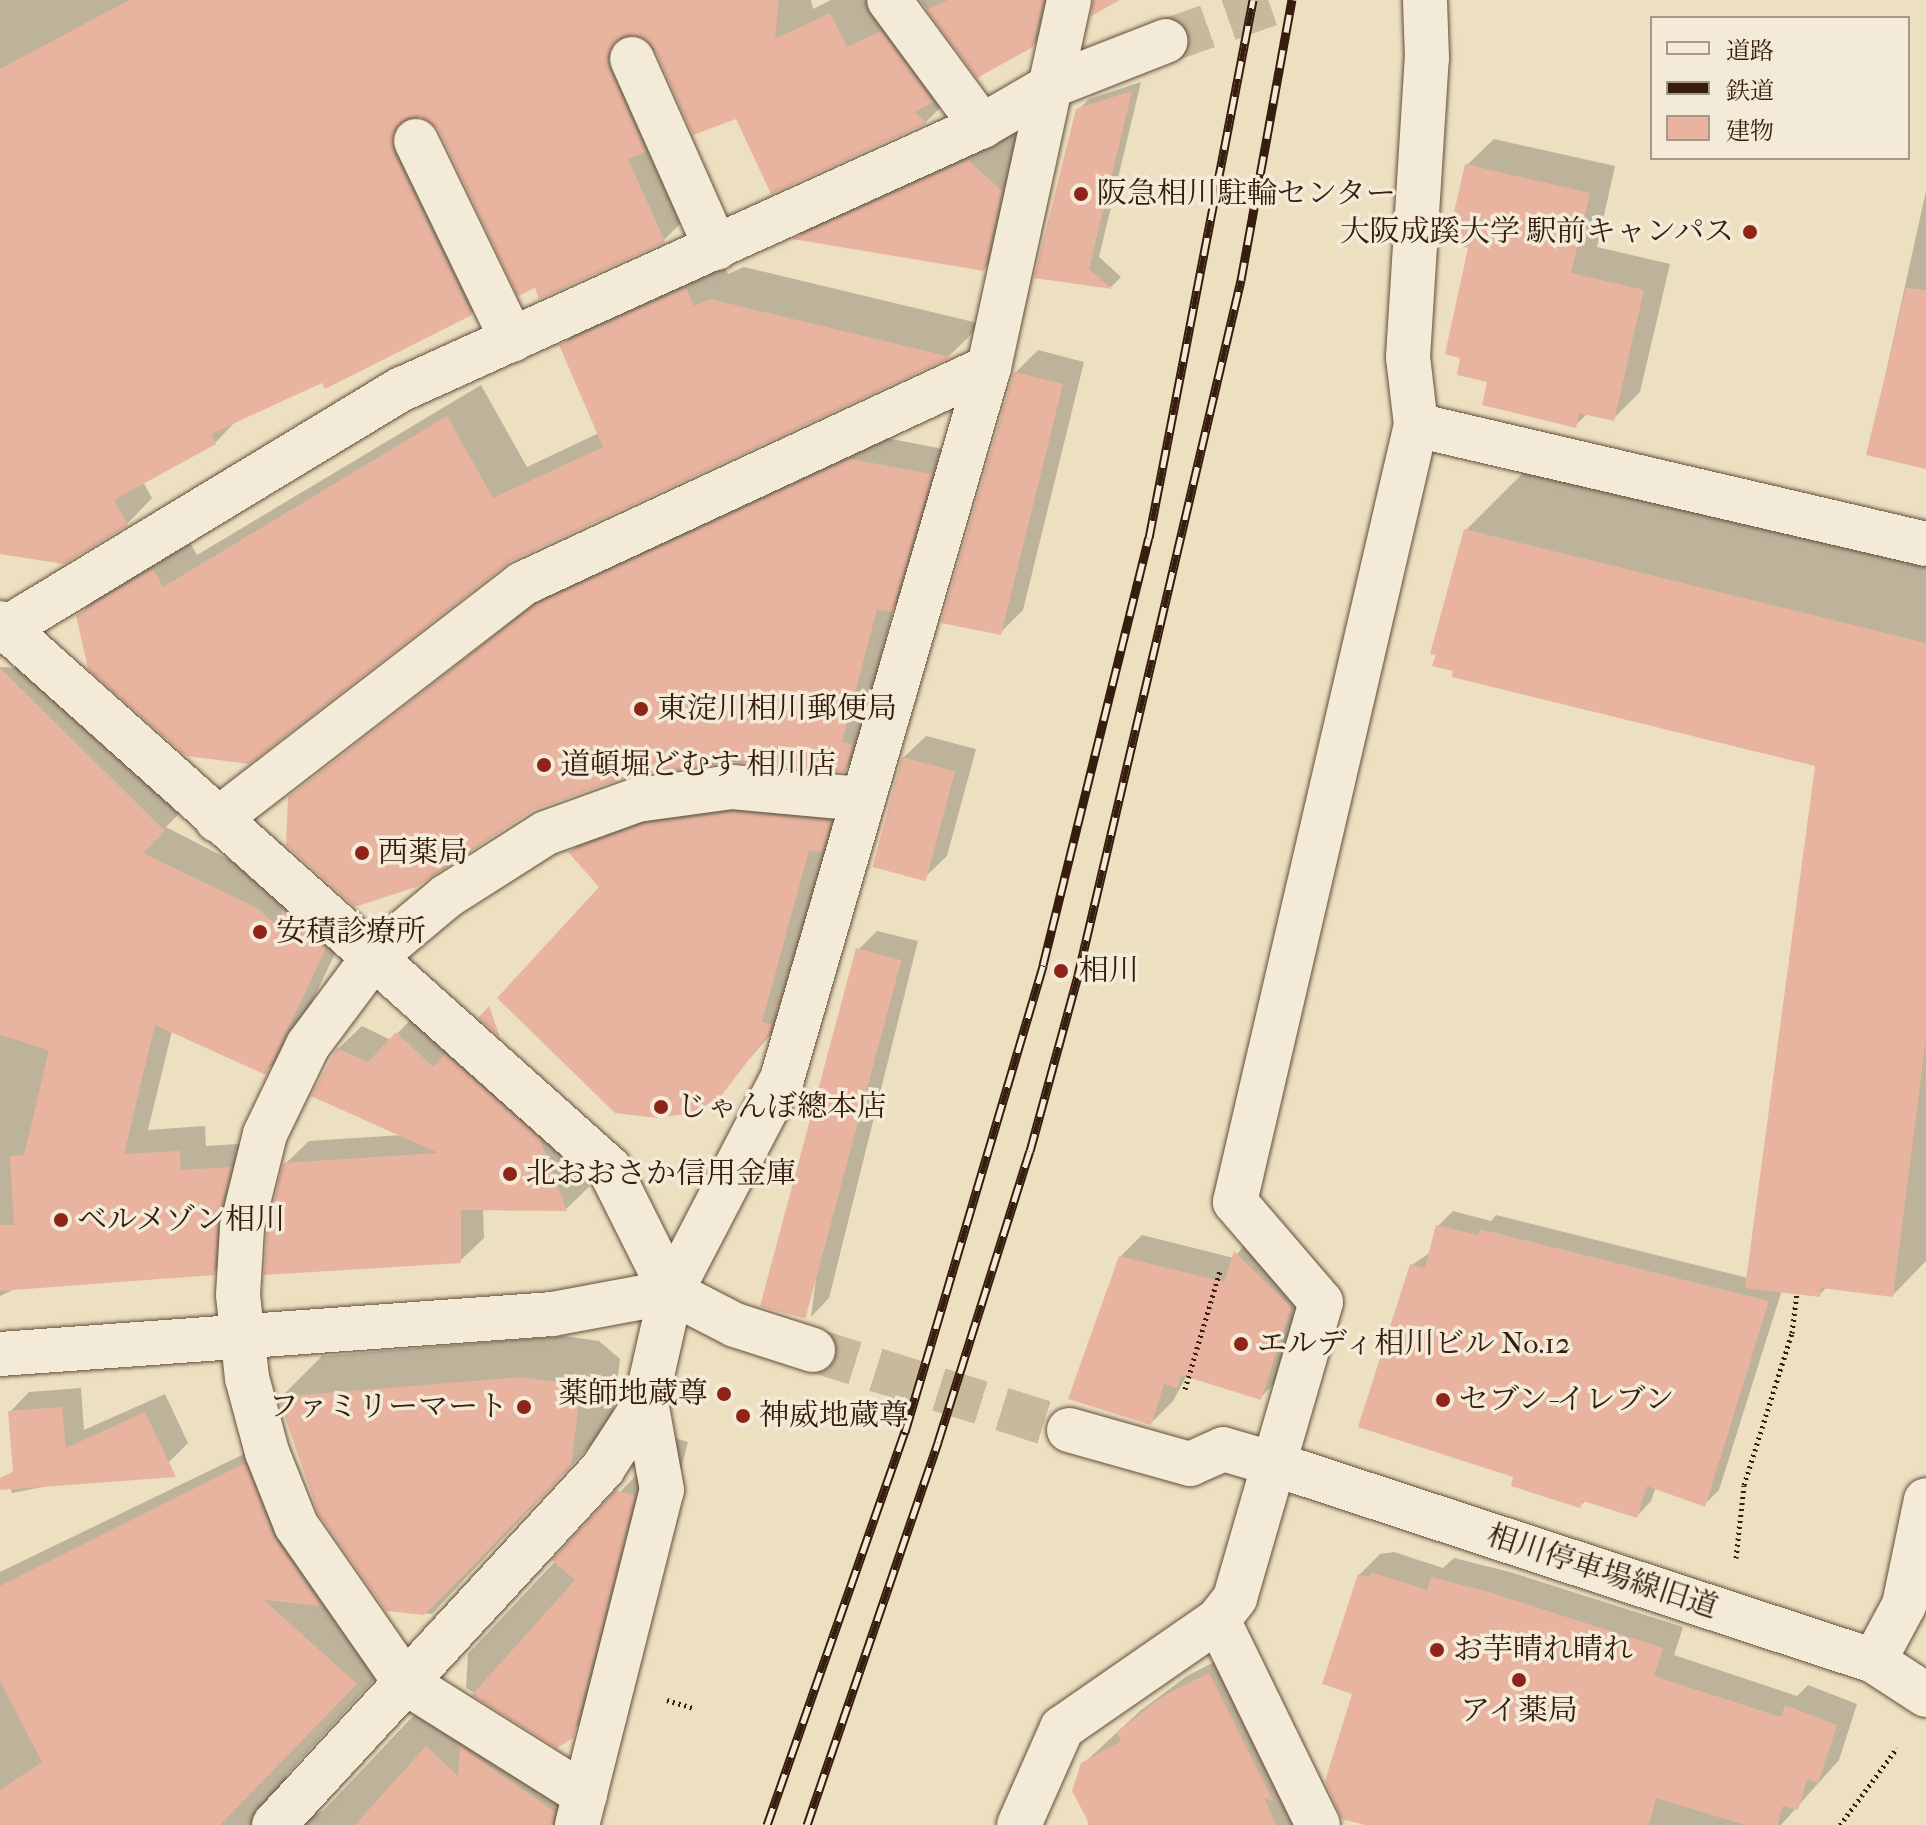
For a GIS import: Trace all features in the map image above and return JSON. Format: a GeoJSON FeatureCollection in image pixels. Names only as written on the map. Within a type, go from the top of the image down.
{"type":"FeatureCollection","features":[{"type":"Feature","properties":{"kind":"street"},"geometry":{"type":"LineString","coordinates":[[889,0],[982,126]]}},
{"type":"Feature","properties":{"kind":"street"},"geometry":{"type":"LineString","coordinates":[[274,1825],[603,1468],[646,1402],[671,1292],[782,1079],[989,367],[1069,0]]}},
{"type":"Feature","properties":{"kind":"street"},"geometry":{"type":"LineString","coordinates":[[1020,1825],[1062,1728],[1218,1620],[1235,1598],[1271,1463],[1321,1302],[1235,1202],[1416,425],[1408,357],[1427,58],[1425,0]]}},
{"type":"Feature","properties":{"kind":"street"},"geometry":{"type":"LineString","coordinates":[[813,1350],[735,1325],[671,1292],[609,1168],[1,627],[402,389],[982,126],[1051,86],[1166,41]]}},
{"type":"Feature","properties":{"kind":"street"},"geometry":{"type":"LineString","coordinates":[[632,59],[716,248]]}},
{"type":"Feature","properties":{"kind":"street"},"geometry":{"type":"LineString","coordinates":[[416,141],[512,340]]}},
{"type":"Feature","properties":{"kind":"street"},"geometry":{"type":"LineString","coordinates":[[217,820],[522,584],[989,367]]}},
{"type":"Feature","properties":{"kind":"street"},"geometry":{"type":"LineString","coordinates":[[1416,425],[1926,544]]}},
{"type":"Feature","properties":{"kind":"street"},"geometry":{"type":"LineString","coordinates":[[646,1402],[662,1490],[581,1810],[405,1682],[296,1525],[267,1452],[242,1335],[242,1227],[265,1134],[308,1045],[373,958],[447,896],[546,833],[637,800],[732,787],[862,799]]}},
{"type":"Feature","properties":{"kind":"street"},"geometry":{"type":"LineString","coordinates":[[0,1354],[552,1314],[671,1292]]}},
{"type":"Feature","properties":{"kind":"street","name":"相川停車場線旧道"},"geometry":{"type":"LineString","coordinates":[[1069,1430],[1190,1464],[1223,1449],[1271,1463],[1874,1661],[1926,1695]]}},
{"type":"Feature","properties":{"kind":"street"},"geometry":{"type":"LineString","coordinates":[[1874,1661],[1904,1605],[1926,1500]]}},
{"type":"Feature","properties":{"kind":"street"},"geometry":{"type":"LineString","coordinates":[[1218,1620],[1318,1825]]}},
{"type":"Feature","properties":{"kind":"path"},"geometry":{"type":"LineString","coordinates":[[1185,1389],[1235,1202]]}},
{"type":"Feature","properties":{"kind":"path"},"geometry":{"type":"LineString","coordinates":[[1734,1571],[1744,1485],[1792,1333],[1797,1294]]}},
{"type":"Feature","properties":{"kind":"path"},"geometry":{"type":"LineString","coordinates":[[1840,1825],[1897,1748]]}},
{"type":"Feature","properties":{"kind":"building"},"geometry":{"type":"Polygon","coordinates":[[[129,0],[779,0],[775,39],[830,13],[847,47],[881,31],[933,102],[915,112],[927,123],[771,194],[736,119],[693,135],[654,48],[635,34],[621,37],[607,56],[609,68],[646,152],[628,159],[665,242],[539,299],[535,288],[518,296],[438,129],[419,116],[406,118],[395,128],[393,152],[472,315],[325,389],[322,383],[211,434],[216,444],[114,500],[128,525],[64,564],[0,554],[0,69],[129,0]]]}},
{"type":"Feature","properties":{"kind":"building"},"geometry":{"type":"Polygon","coordinates":[[[948,0],[1043,0],[1033,47],[977,78],[927,10],[948,0]]]}},
{"type":"Feature","properties":{"kind":"building"},"geometry":{"type":"Polygon","coordinates":[[[1093,0],[1120,0],[1091,16],[1093,0]]]}},
{"type":"Feature","properties":{"kind":"building","name":"阪急相川駐輪センター"},"geometry":{"type":"Polygon","coordinates":[[[1132,91],[1089,269],[1112,289],[1034,278],[1076,109],[1132,91]]]}},
{"type":"Feature","properties":{"kind":"building"},"geometry":{"type":"Polygon","coordinates":[[[968,160],[1002,191],[984,271],[792,239],[968,160]]]}},
{"type":"Feature","properties":{"kind":"building"},"geometry":{"type":"Polygon","coordinates":[[[1465,164],[1590,193],[1571,273],[1644,290],[1614,421],[1579,413],[1576,428],[1482,405],[1487,382],[1457,375],[1460,358],[1445,354],[1468,248],[1447,243],[1465,164]]]}},
{"type":"Feature","properties":{"kind":"building"},"geometry":{"type":"Polygon","coordinates":[[[686,288],[694,306],[710,299],[951,357],[511,561],[249,764],[186,756],[88,669],[76,615],[153,569],[163,587],[447,416],[493,498],[603,447],[559,345],[686,288]]]}},
{"type":"Feature","properties":{"kind":"building"},"geometry":{"type":"Polygon","coordinates":[[[1906,288],[1926,290],[1926,469],[1866,455],[1906,288]]]}},
{"type":"Feature","properties":{"kind":"building"},"geometry":{"type":"Polygon","coordinates":[[[1014,372],[1063,384],[1001,635],[941,623],[1014,372]]]}},
{"type":"Feature","properties":{"kind":"building"},"geometry":{"type":"Polygon","coordinates":[[[851,459],[932,474],[892,612],[877,609],[842,742],[853,745],[845,772],[734,762],[629,776],[533,810],[416,887],[355,907],[286,845],[288,797],[535,605],[851,459]]]}},
{"type":"Feature","properties":{"kind":"building"},"geometry":{"type":"Polygon","coordinates":[[[1464,529],[1926,643],[1926,1038],[1893,1297],[1821,1288],[1820,1297],[1745,1288],[1815,766],[1452,677],[1453,671],[1432,666],[1436,655],[1430,654],[1464,529]]]}},
{"type":"Feature","properties":{"kind":"building"},"geometry":{"type":"Polygon","coordinates":[[[0,668],[165,831],[143,853],[257,908],[281,929],[282,909],[326,948],[266,1075],[155,1025],[124,1154],[180,1151],[181,1170],[231,1167],[218,1221],[214,1275],[0,1291],[0,1225],[14,1225],[10,1156],[24,1155],[49,1050],[0,1035],[0,668]]]}},
{"type":"Feature","properties":{"kind":"building"},"geometry":{"type":"Polygon","coordinates":[[[902,757],[955,771],[926,881],[872,867],[902,757]]]}},
{"type":"Feature","properties":{"kind":"building"},"geometry":{"type":"Polygon","coordinates":[[[733,812],[831,821],[822,853],[809,850],[762,1022],[772,1025],[770,1032],[721,1096],[693,1113],[657,1118],[615,1113],[497,998],[599,887],[568,852],[643,824],[733,812]]]}},
{"type":"Feature","properties":{"kind":"building"},"geometry":{"type":"Polygon","coordinates":[[[856,948],[901,960],[805,1319],[760,1306],[856,948]]]}},
{"type":"Feature","properties":{"kind":"building"},"geometry":{"type":"Polygon","coordinates":[[[489,1006],[500,1037],[478,1018],[489,1006]]]}},
{"type":"Feature","properties":{"kind":"building"},"geometry":{"type":"Polygon","coordinates":[[[396,1032],[433,1067],[445,1054],[540,1139],[567,1211],[461,1210],[461,1263],[264,1275],[267,1231],[283,1163],[438,1153],[311,1096],[337,1048],[368,1062],[396,1032]]]}},
{"type":"Feature","properties":{"kind":"building"},"geometry":{"type":"Polygon","coordinates":[[[1436,1225],[1478,1235],[1480,1229],[1769,1301],[1705,1507],[1647,1486],[1637,1518],[1583,1501],[1580,1508],[1511,1486],[1513,1477],[1358,1427],[1410,1264],[1425,1268],[1436,1225]]]}},
{"type":"Feature","properties":{"kind":"building"},"geometry":{"type":"Polygon","coordinates":[[[1234,1251],[1291,1307],[1261,1400],[1181,1375],[1177,1388],[1164,1384],[1151,1425],[1068,1399],[1119,1256],[1224,1282],[1234,1251]]]}},
{"type":"Feature","properties":{"kind":"building"},"geometry":{"type":"Polygon","coordinates":[[[522,1377],[557,1382],[579,1401],[571,1466],[424,1615],[386,1611],[318,1513],[278,1397],[522,1377]]]}},
{"type":"Feature","properties":{"kind":"building"},"geometry":{"type":"Polygon","coordinates":[[[62,1407],[66,1448],[145,1412],[176,1477],[0,1490],[0,1478],[13,1472],[8,1411],[62,1407]]]}},
{"type":"Feature","properties":{"kind":"building"},"geometry":{"type":"Polygon","coordinates":[[[245,1463],[275,1539],[321,1606],[264,1600],[357,1684],[220,1825],[0,1825],[0,1790],[42,1762],[0,1681],[0,1586],[245,1463]]]}},
{"type":"Feature","properties":{"kind":"building"},"geometry":{"type":"Polygon","coordinates":[[[616,1490],[635,1496],[573,1738],[557,1748],[472,1695],[575,1580],[552,1560],[616,1490]]]}},
{"type":"Feature","properties":{"kind":"building"},"geometry":{"type":"Polygon","coordinates":[[[1371,1572],[1427,1590],[1431,1577],[1489,1592],[1663,1648],[1654,1676],[1781,1717],[1785,1705],[1837,1725],[1818,1783],[1807,1779],[1798,1810],[1783,1806],[1777,1825],[1745,1825],[1656,1798],[1649,1825],[1365,1825],[1342,1819],[1325,1781],[1352,1694],[1322,1684],[1358,1574],[1370,1577],[1371,1572]]]}},
{"type":"Feature","properties":{"kind":"building"},"geometry":{"type":"Polygon","coordinates":[[[1209,1673],[1273,1801],[1264,1798],[1276,1825],[1090,1825],[1072,1791],[1081,1763],[1121,1741],[1117,1732],[1163,1696],[1209,1673]]]}},
{"type":"Feature","properties":{"kind":"building"},"geometry":{"type":"Polygon","coordinates":[[[426,1746],[458,1776],[460,1746],[555,1812],[553,1825],[355,1825],[426,1746]]]}},
{"type":"Feature","properties":{"kind":"tunnel"},"geometry":{"type":"LineString","coordinates":[[1166,41],[1282,0]]}},
{"type":"Feature","properties":{"kind":"tunnel"},"geometry":{"type":"LineString","coordinates":[[813,1350],[1069,1430]]}},
{"type":"Feature","properties":{"kind":"railway"},"geometry":{"type":"LineString","coordinates":[[767,1825],[905,1432],[1043,965],[1149,538],[1253,0]]}},
{"type":"Feature","properties":{"kind":"railway"},"geometry":{"type":"LineString","coordinates":[[807,1825],[938,1442],[1030,1151],[1078,975],[1241,280],[1292,0]]}},
{"type":"Feature","properties":{"kind":"place","name":"阪急相川駐輪センター"},"geometry":{"type":"Point","coordinates":[1081,194]}},
{"type":"Feature","properties":{"kind":"place","name":"大阪成蹊大学 駅前キャンパス"},"geometry":{"type":"Point","coordinates":[1750,232]}},
{"type":"Feature","properties":{"kind":"place","name":"東淀川相川郵便局"},"geometry":{"type":"Point","coordinates":[641,709]}},
{"type":"Feature","properties":{"kind":"place","name":"道頓堀どむす 相川店"},"geometry":{"type":"Point","coordinates":[544,765]}},
{"type":"Feature","properties":{"kind":"place","name":"西薬局"},"geometry":{"type":"Point","coordinates":[362,853]}},
{"type":"Feature","properties":{"kind":"place","name":"安積診療所"},"geometry":{"type":"Point","coordinates":[260,932]}},
{"type":"Feature","properties":{"kind":"place","name":"相川"},"geometry":{"type":"Point","coordinates":[1061,971]}},
{"type":"Feature","properties":{"kind":"place","name":"じゃんぼ總本店"},"geometry":{"type":"Point","coordinates":[661,1107]}},
{"type":"Feature","properties":{"kind":"place","name":"北おおさか信用金庫"},"geometry":{"type":"Point","coordinates":[510,1174]}},
{"type":"Feature","properties":{"kind":"place","name":"ベルメゾン相川"},"geometry":{"type":"Point","coordinates":[61,1220]}},
{"type":"Feature","properties":{"kind":"place","name":"エルディ相川ビル No.12"},"geometry":{"type":"Point","coordinates":[1241,1344]}},
{"type":"Feature","properties":{"kind":"place","name":"薬師地蔵尊"},"geometry":{"type":"Point","coordinates":[724,1394]}},
{"type":"Feature","properties":{"kind":"place","name":"セブン-イレブン"},"geometry":{"type":"Point","coordinates":[1443,1400]}},
{"type":"Feature","properties":{"kind":"place","name":"ファミリーマート"},"geometry":{"type":"Point","coordinates":[524,1407]}},
{"type":"Feature","properties":{"kind":"place","name":"神威地蔵尊"},"geometry":{"type":"Point","coordinates":[743,1416]}},
{"type":"Feature","properties":{"kind":"place","name":"お芋晴れ晴れ"},"geometry":{"type":"Point","coordinates":[1437,1650]}},
{"type":"Feature","properties":{"kind":"place","name":"アイ薬局"},"geometry":{"type":"Point","coordinates":[1519,1680]}}]}
